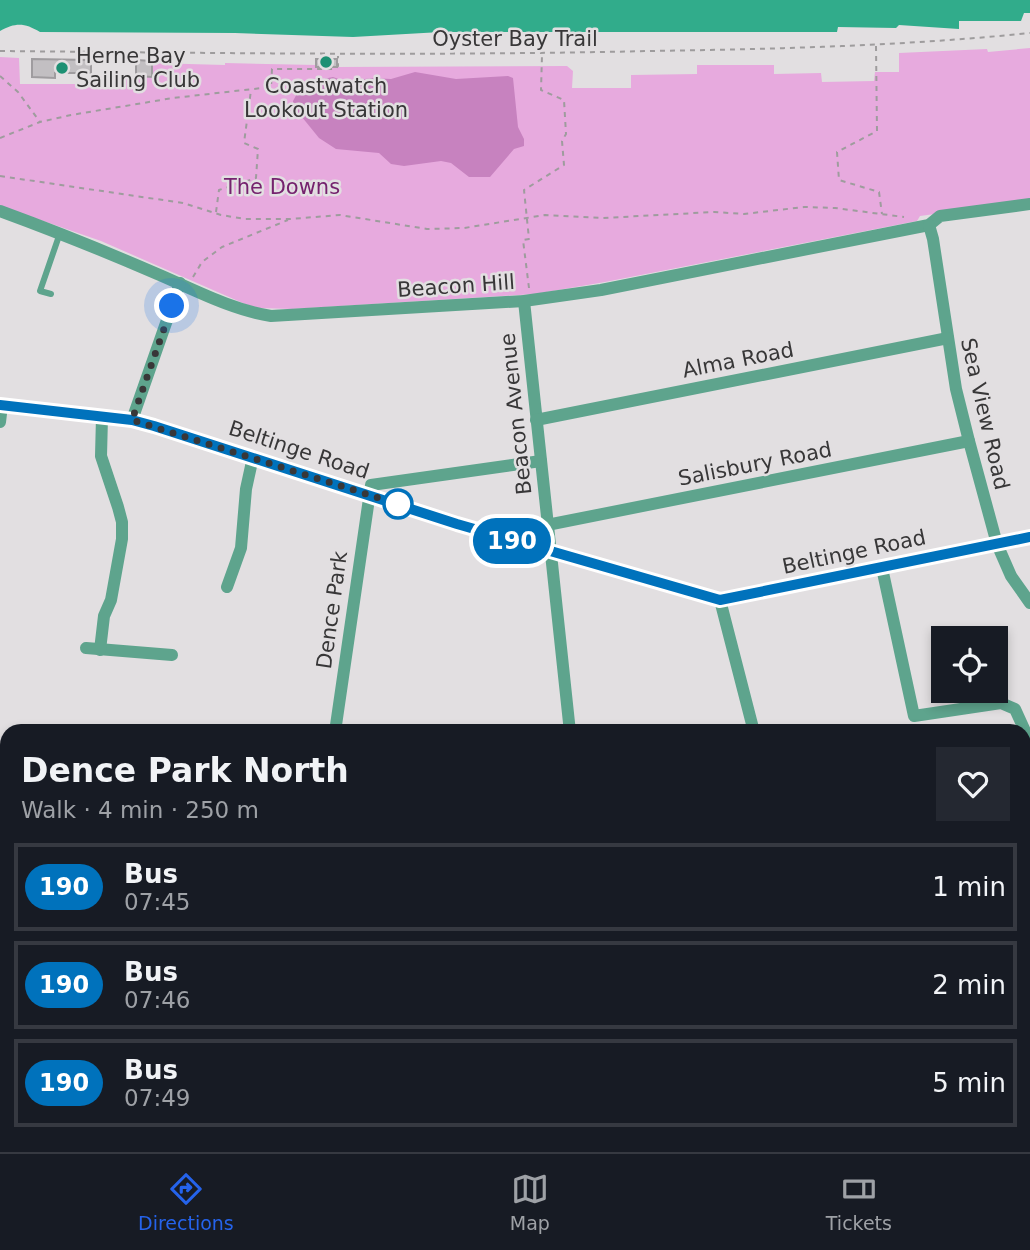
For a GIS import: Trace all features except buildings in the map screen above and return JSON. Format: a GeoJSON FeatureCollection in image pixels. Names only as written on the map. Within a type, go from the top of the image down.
{"type":"FeatureCollection","features":[{"type":"Feature","properties":{"kind":"street","name":"Beacon Hill"},"geometry":{"type":"LineString","coordinates":[[0,211],[60,233],[242,309],[271,316],[527,301],[612,288],[929,225],[940,216],[1030,204]]}},
{"type":"Feature","properties":{"kind":"street","name":"Sea View Road"},"geometry":{"type":"LineString","coordinates":[[929,225],[956,389],[969,441],[998,544],[1011,576],[1030,603]]}},
{"type":"Feature","properties":{"kind":"street"},"geometry":{"type":"LineString","coordinates":[[132,420],[184,285]]}},
{"type":"Feature","properties":{"kind":"street","name":"Beacon Avenue"},"geometry":{"type":"LineString","coordinates":[[527,301],[536,420],[568,724]]}},
{"type":"Feature","properties":{"kind":"street","name":"Alma Road"},"geometry":{"type":"LineString","coordinates":[[536,420],[948,338]]}},
{"type":"Feature","properties":{"kind":"street"},"geometry":{"type":"LineString","coordinates":[[0,422],[1,405]]}},
{"type":"Feature","properties":{"kind":"street","name":"Beltinge Road"},"geometry":{"type":"LineString","coordinates":[[1,405],[132,420],[550,552],[720,600],[1030,537]]}},
{"type":"Feature","properties":{"kind":"street"},"geometry":{"type":"LineString","coordinates":[[100,650],[104,616],[116,601],[122,522],[102,456],[102,417]]}},
{"type":"Feature","properties":{"kind":"street","name":"Salisbury Road"},"geometry":{"type":"LineString","coordinates":[[547,525],[969,441]]}},
{"type":"Feature","properties":{"kind":"street"},"geometry":{"type":"LineString","coordinates":[[227,587],[241,548],[246,489],[253,457]]}},
{"type":"Feature","properties":{"kind":"street"},"geometry":{"type":"LineString","coordinates":[[368,494],[370,485],[383,482],[541,461]]}},
{"type":"Feature","properties":{"kind":"street","name":"Dence Park"},"geometry":{"type":"LineString","coordinates":[[336,724],[368,494]]}},
{"type":"Feature","properties":{"kind":"street"},"geometry":{"type":"LineString","coordinates":[[882,568],[914,716],[1001,703],[1015,709],[1022,724]]}},
{"type":"Feature","properties":{"kind":"street"},"geometry":{"type":"LineString","coordinates":[[720,600],[752,724]]}},
{"type":"Feature","properties":{"kind":"street"},"geometry":{"type":"LineString","coordinates":[[86,648],[172,655]]}},
{"type":"Feature","properties":{"kind":"lane"},"geometry":{"type":"LineString","coordinates":[[51,294],[40,291],[60,233]]}},
{"type":"Feature","properties":{"kind":"path","name":"Oyster Bay Trail"},"geometry":{"type":"LineString","coordinates":[[0,51],[542,54],[876,46],[1030,33]]}},
{"type":"Feature","properties":{"kind":"path"},"geometry":{"type":"LineString","coordinates":[[876,46],[877,131],[837,152],[839,180],[879,192],[882,215]]}},
{"type":"Feature","properties":{"kind":"path"},"geometry":{"type":"LineString","coordinates":[[0,138],[40,122],[121,106],[271,87],[272,69],[337,69],[338,54]]}},
{"type":"Feature","properties":{"kind":"path"},"geometry":{"type":"LineString","coordinates":[[527,301],[523,240],[529,239],[524,190],[564,165],[562,141],[566,134],[564,100],[541,90],[542,54]]}},
{"type":"Feature","properties":{"kind":"path"},"geometry":{"type":"LineString","coordinates":[[0,76],[18,92],[40,122]]}},
{"type":"Feature","properties":{"kind":"path"},"geometry":{"type":"LineString","coordinates":[[216,213],[219,190],[256,178],[258,149],[244,143],[251,89]]}},
{"type":"Feature","properties":{"kind":"path"},"geometry":{"type":"LineString","coordinates":[[0,176],[183,203],[245,219],[340,215],[404,226],[450,229],[526,216],[611,218],[714,212],[744,214],[820,206],[911,218],[929,225]]}},
{"type":"Feature","properties":{"kind":"path"},"geometry":{"type":"LineString","coordinates":[[184,285],[202,261],[222,247],[290,219]]}},
{"type":"Feature","properties":{"kind":"path"},"geometry":{"type":"LineString","coordinates":[[906,724],[914,716]]}},
{"type":"Feature","properties":{"kind":"green space","name":"The Downs"},"geometry":{"type":"Polygon","coordinates":[[[1030,48],[1030,201],[920,216],[917,221],[535,294],[292,309],[259,308],[101,241],[0,206],[0,57],[19,58],[20,84],[94,84],[94,79],[99,76],[151,77],[152,63],[225,63],[316,67],[567,66],[573,71],[572,88],[631,88],[631,75],[697,74],[697,65],[774,65],[774,74],[821,73],[822,82],[874,81],[875,72],[899,72],[899,53],[987,49],[988,52],[1030,48]]]}},
{"type":"Feature","properties":{"kind":"shaded area"},"geometry":{"type":"Polygon","coordinates":[[[0,0],[1030,0],[1030,13],[1024,13],[1021,21],[959,21],[959,29],[899,25],[896,28],[838,27],[837,32],[441,32],[353,37],[235,33],[40,32],[20,25],[0,31],[0,0]]]}},
{"type":"Feature","properties":{"kind":"shaded area"},"geometry":{"type":"Polygon","coordinates":[[[415,72],[456,79],[513,78],[518,127],[524,139],[524,146],[514,149],[490,177],[469,177],[451,163],[441,161],[404,166],[391,164],[379,153],[336,149],[319,138],[293,106],[299,90],[314,81],[333,77],[347,82],[371,78],[391,79],[415,72]]]}},
{"type":"Feature","properties":{"kind":"bus line","name":"190"},"geometry":{"type":"LineString","coordinates":[[0,405],[132,420],[457,524],[720,600],[1030,537]]}},
{"type":"Feature","properties":{"kind":"place","name":"Coastwatch Lookout Station"},"geometry":{"type":"Point","coordinates":[326,62]}},
{"type":"Feature","properties":{"kind":"place","name":"Herne Bay Sailing Club"},"geometry":{"type":"Point","coordinates":[62,68]}},
{"type":"Feature","properties":{"kind":"route"},"geometry":{"type":"LineString","coordinates":[[172,306],[132,420],[398,504]]}}]}
